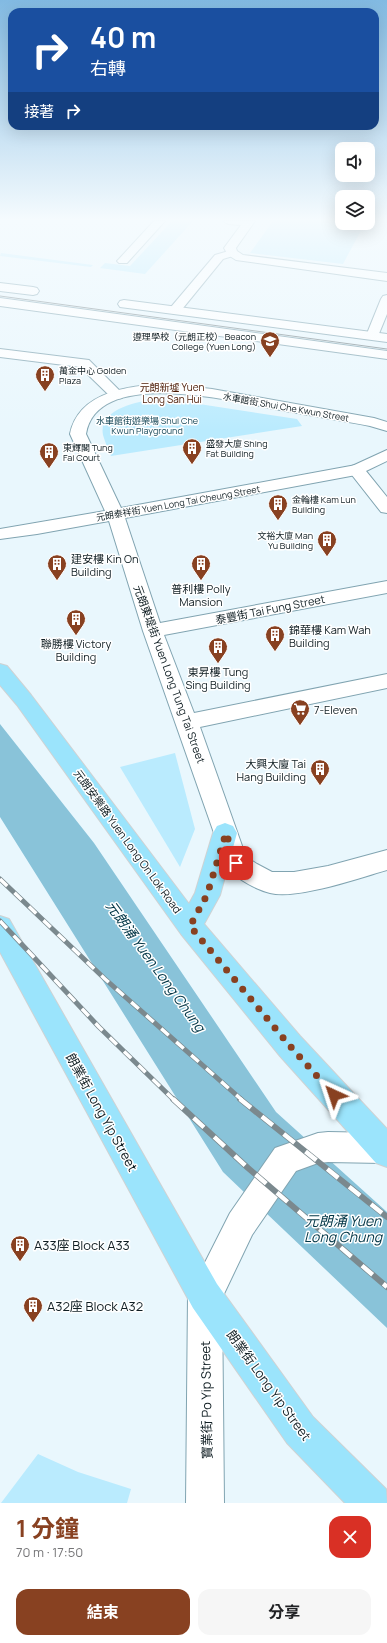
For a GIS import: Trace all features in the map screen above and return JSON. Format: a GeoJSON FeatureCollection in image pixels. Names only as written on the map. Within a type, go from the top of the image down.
{"type":"FeatureCollection","features":[{"type":"Feature","properties":{"kind":"main road","name":"元朗安樂路 Yuen Long On Lok Road"},"geometry":{"type":"LineString","coordinates":[[0,671],[24,700],[190,926],[290,1046],[385,1150]]}},
{"type":"Feature","properties":{"kind":"main road"},"geometry":{"type":"LineString","coordinates":[[190,926],[207,895],[226,833]]}},
{"type":"Feature","properties":{"kind":"main road","name":"朗業街 Long Yip Street"},"geometry":{"type":"LineString","coordinates":[[0,927],[205,1296],[300,1430],[372,1503]]}},
{"type":"Feature","properties":{"kind":"street"},"geometry":{"type":"LineString","coordinates":[[33,291],[47,293]]}},
{"type":"Feature","properties":{"kind":"street"},"geometry":{"type":"LineString","coordinates":[[175,310],[191,291]]}},
{"type":"Feature","properties":{"kind":"street"},"geometry":{"type":"LineString","coordinates":[[372,336],[387,299]]}},
{"type":"Feature","properties":{"kind":"street"},"geometry":{"type":"LineString","coordinates":[[0,302],[387,356]]}},
{"type":"Feature","properties":{"kind":"street"},"geometry":{"type":"LineString","coordinates":[[111,302],[387,338]]}},
{"type":"Feature","properties":{"kind":"street"},"geometry":{"type":"LineString","coordinates":[[0,353],[84,363],[117,395]]}},
{"type":"Feature","properties":{"kind":"street","name":"水車館街 Shui Che Kwun Street"},"geometry":{"type":"LineString","coordinates":[[115,514],[78,434],[79,424],[85,414],[96,404],[117,395],[140,390],[172,388],[374,422],[387,427]]}},
{"type":"Feature","properties":{"kind":"street","name":"元朗泰祥街 Yuen Long Tai Cheung Street"},"geometry":{"type":"LineString","coordinates":[[0,534],[37,529],[356,470],[387,455]]}},
{"type":"Feature","properties":{"kind":"street"},"geometry":{"type":"LineString","coordinates":[[356,470],[387,508]]}},
{"type":"Feature","properties":{"kind":"street","name":"元朗東堤街 Yuen Long Tung Tai Street"},"geometry":{"type":"LineString","coordinates":[[115,514],[153,631],[187,722],[236,863],[252,874],[272,883],[293,884],[387,860]]}},
{"type":"Feature","properties":{"kind":"street","name":"泰豐街 Tai Fung Street"},"geometry":{"type":"LineString","coordinates":[[153,631],[387,587]]}},
{"type":"Feature","properties":{"kind":"street"},"geometry":{"type":"LineString","coordinates":[[187,722],[387,681]]}},
{"type":"Feature","properties":{"kind":"street"},"geometry":{"type":"LineString","coordinates":[[205,1296],[241,1224],[286,1159],[328,1146],[385,1150]]}},
{"type":"Feature","properties":{"kind":"street","name":"寶業街 Po Yip Street"},"geometry":{"type":"LineString","coordinates":[[204,1503],[206,1479],[205,1296]]}},
{"type":"Feature","properties":{"kind":"green space","name":"水車館街遊樂場 Shui Che Kwun Playground"},"geometry":{"type":"Polygon","coordinates":[[[155,399],[173,400],[297,419],[302,426],[111,456],[103,435],[103,426],[106,419],[120,408],[155,399]]]}},
{"type":"Feature","properties":{"kind":"green space"},"geometry":{"type":"Polygon","coordinates":[[[175,753],[195,829],[180,867],[120,767],[175,753]]]}},
{"type":"Feature","properties":{"kind":"green space"},"geometry":{"type":"Polygon","coordinates":[[[38,1454],[78,1472],[131,1489],[127,1503],[1,1503],[38,1454]]]}},
{"type":"Feature","properties":{"kind":"water","name":"元朗涌 Yuen Long Chung"},"geometry":{"type":"Polygon","coordinates":[[[0,724],[94,843],[276,1112],[387,1212],[387,1328],[223,1172],[0,817],[0,724]]]}},
{"type":"Feature","properties":{"kind":"tram line"},"geometry":{"type":"LineString","coordinates":[[0,296],[387,349]]}},
{"type":"Feature","properties":{"kind":"railway"},"geometry":{"type":"LineString","coordinates":[[0,879],[105,979],[242,1100]]}},
{"type":"Feature","properties":{"kind":"railway"},"geometry":{"type":"LineString","coordinates":[[0,921],[99,1027],[174,1100]]}},
{"type":"Feature","properties":{"kind":"railway"},"geometry":{"type":"LineString","coordinates":[[173,1099],[248,1168],[387,1287]]}},
{"type":"Feature","properties":{"kind":"railway"},"geometry":{"type":"LineString","coordinates":[[240,1099],[387,1217]]}},
{"type":"Feature","properties":{"kind":"place","name":"遵理學校（元朗正校） Beacon College (Yuen Long)"},"geometry":{"type":"Point","coordinates":[270,358]}},
{"type":"Feature","properties":{"kind":"place","name":"萬金中心 Golden Plaza"},"geometry":{"type":"Point","coordinates":[45,392]}},
{"type":"Feature","properties":{"kind":"place","name":"盛發大廈 Shing Fat Building"},"geometry":{"type":"Point","coordinates":[192,465]}},
{"type":"Feature","properties":{"kind":"place","name":"東輝閣 Tung Fai Court"},"geometry":{"type":"Point","coordinates":[49,469]}},
{"type":"Feature","properties":{"kind":"place","name":"金輪樓 Kam Lun Building"},"geometry":{"type":"Point","coordinates":[278,521]}},
{"type":"Feature","properties":{"kind":"place","name":"文裕大廈 Man Yu Building"},"geometry":{"type":"Point","coordinates":[327,557]}},
{"type":"Feature","properties":{"kind":"place","name":"建安樓 Kin On Building"},"geometry":{"type":"Point","coordinates":[57,581]}},
{"type":"Feature","properties":{"kind":"place","name":"普利樓 Polly Mansion"},"geometry":{"type":"Point","coordinates":[201,581]}},
{"type":"Feature","properties":{"kind":"place","name":"聯勝樓 Victory Building"},"geometry":{"type":"Point","coordinates":[76,636]}},
{"type":"Feature","properties":{"kind":"place","name":"錦華樓 Kam Wah Building"},"geometry":{"type":"Point","coordinates":[275,652]}},
{"type":"Feature","properties":{"kind":"place","name":"東昇樓 Tung Sing Building"},"geometry":{"type":"Point","coordinates":[218,664]}},
{"type":"Feature","properties":{"kind":"place","name":"7-Eleven"},"geometry":{"type":"Point","coordinates":[300,726]}},
{"type":"Feature","properties":{"kind":"place","name":"大興大廈 Tai Hang Building"},"geometry":{"type":"Point","coordinates":[320,786]}},
{"type":"Feature","properties":{"kind":"place","name":"A33座 Block A33"},"geometry":{"type":"Point","coordinates":[20,1262]}},
{"type":"Feature","properties":{"kind":"place","name":"A32座 Block A32"},"geometry":{"type":"Point","coordinates":[33,1323]}},
{"type":"Feature","properties":{"kind":"district","name":"元朗新墟 Yuen Long San Hui"},"geometry":{"type":"Point","coordinates":[172,392]}},
{"type":"Feature","properties":{"kind":"route"},"geometry":{"type":"LineString","coordinates":[[236,863],[226,833],[207,895],[190,926],[290,1046],[334,1095]]}}]}
